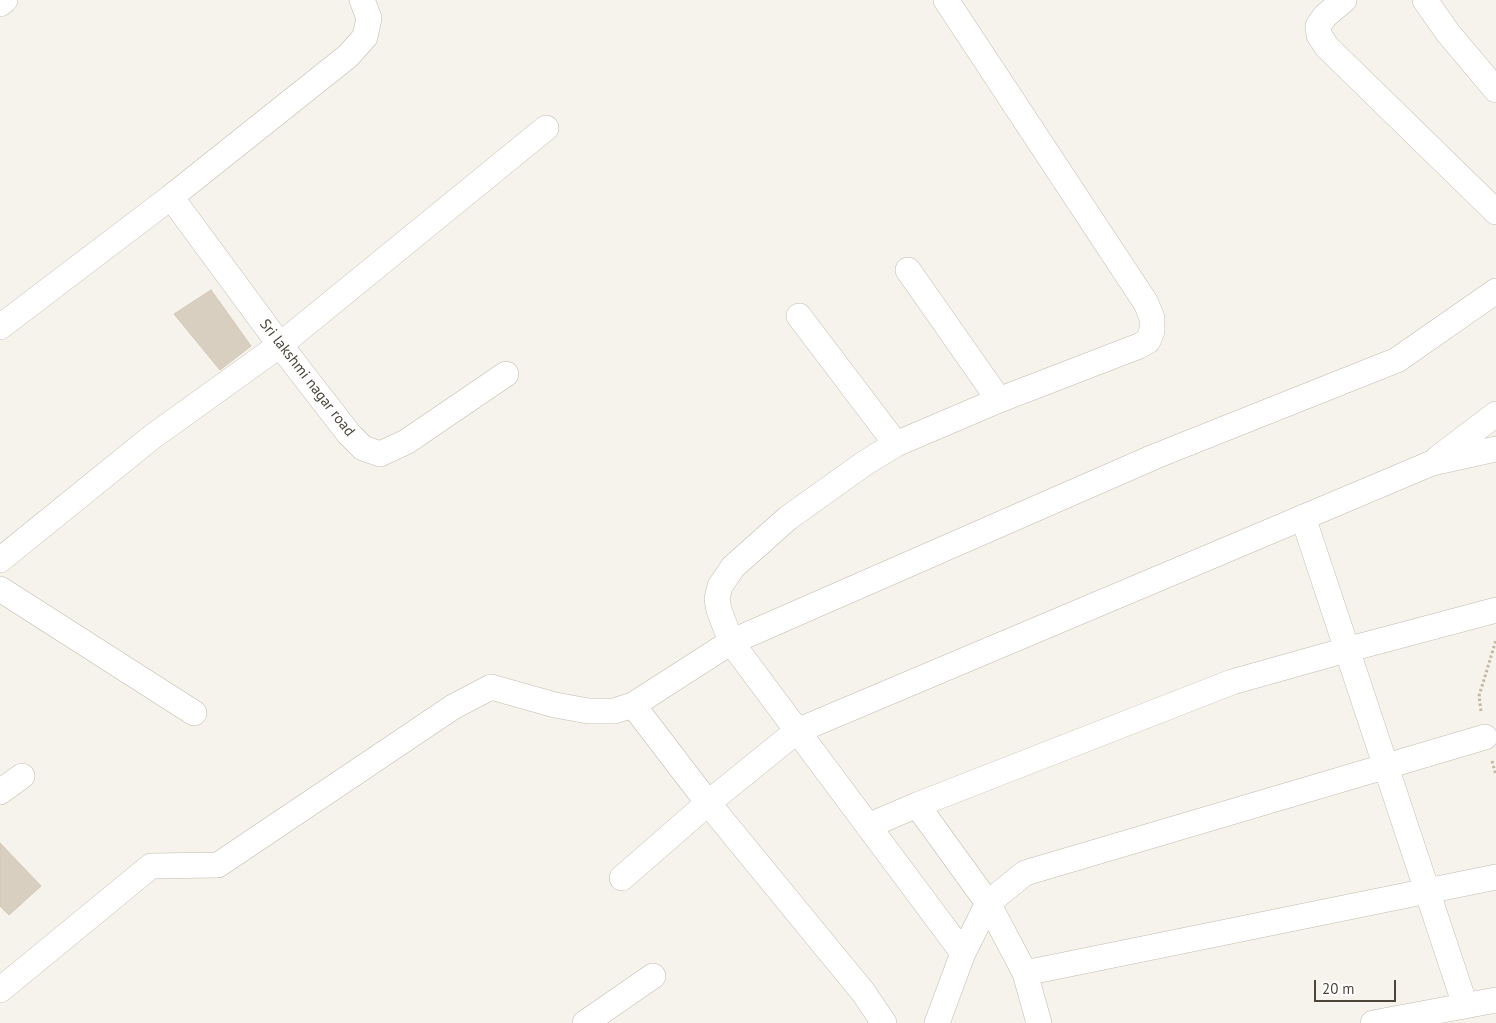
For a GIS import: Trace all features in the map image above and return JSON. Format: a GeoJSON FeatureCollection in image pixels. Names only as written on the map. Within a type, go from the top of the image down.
{"type":"FeatureCollection","features":[{"type":"Feature","properties":{"kind":"street"},"geometry":{"type":"LineString","coordinates":[[0,4],[5,0]]}},
{"type":"Feature","properties":{"kind":"street"},"geometry":{"type":"LineString","coordinates":[[0,328],[171,197],[348,56],[365,37],[369,18],[362,0]]}},
{"type":"Feature","properties":{"kind":"street"},"geometry":{"type":"LineString","coordinates":[[946,0],[1146,303],[1152,318],[1152,331],[1148,341],[1139,346],[999,400],[896,444],[865,463],[788,518],[733,567],[720,586],[717,598],[730,642],[963,953]]}},
{"type":"Feature","properties":{"kind":"street"},"geometry":{"type":"LineString","coordinates":[[1344,0],[1324,16],[1318,26],[1319,35],[1327,47],[1496,212]]}},
{"type":"Feature","properties":{"kind":"street"},"geometry":{"type":"LineString","coordinates":[[1425,0],[1448,34],[1496,90]]}},
{"type":"Feature","properties":{"kind":"street"},"geometry":{"type":"LineString","coordinates":[[0,560],[152,437],[280,345],[546,128]]}},
{"type":"Feature","properties":{"kind":"street","name":"Sri lakshmi nagar road"},"geometry":{"type":"LineString","coordinates":[[171,197],[280,345],[349,434],[363,448],[380,454],[406,442],[506,374]]}},
{"type":"Feature","properties":{"kind":"street"},"geometry":{"type":"LineString","coordinates":[[908,270],[999,400]]}},
{"type":"Feature","properties":{"kind":"street"},"geometry":{"type":"LineString","coordinates":[[0,990],[151,866],[218,865],[453,707],[491,687],[555,705],[588,711],[614,711],[633,705],[730,642],[1156,456],[1397,360],[1496,291]]}},
{"type":"Feature","properties":{"kind":"street"},"geometry":{"type":"LineString","coordinates":[[799,316],[896,444]]}},
{"type":"Feature","properties":{"kind":"street"},"geometry":{"type":"LineString","coordinates":[[1432,463],[1496,414]]}},
{"type":"Feature","properties":{"kind":"street"},"geometry":{"type":"LineString","coordinates":[[622,878],[708,803],[797,731],[1432,463],[1496,449]]}},
{"type":"Feature","properties":{"kind":"street"},"geometry":{"type":"LineString","coordinates":[[1302,517],[1466,1005]]}},
{"type":"Feature","properties":{"kind":"street"},"geometry":{"type":"LineString","coordinates":[[0,589],[194,714]]}},
{"type":"Feature","properties":{"kind":"street"},"geometry":{"type":"LineString","coordinates":[[868,826],[917,805],[1232,682],[1496,610]]}},
{"type":"Feature","properties":{"kind":"street"},"geometry":{"type":"LineString","coordinates":[[633,705],[708,803],[863,992],[884,1023]]}},
{"type":"Feature","properties":{"kind":"street"},"geometry":{"type":"LineString","coordinates":[[937,1023],[963,953],[988,903],[1025,873],[1485,737]]}},
{"type":"Feature","properties":{"kind":"street"},"geometry":{"type":"LineString","coordinates":[[0,792],[22,776]]}},
{"type":"Feature","properties":{"kind":"street"},"geometry":{"type":"LineString","coordinates":[[917,805],[988,903],[1025,973],[1039,1023]]}},
{"type":"Feature","properties":{"kind":"street"},"geometry":{"type":"LineString","coordinates":[[1025,973],[1496,877]]}},
{"type":"Feature","properties":{"kind":"street"},"geometry":{"type":"LineString","coordinates":[[585,1023],[653,976]]}},
{"type":"Feature","properties":{"kind":"street"},"geometry":{"type":"LineString","coordinates":[[1373,1023],[1398,1020],[1496,1000]]}},
{"type":"Feature","properties":{"kind":"path"},"geometry":{"type":"LineString","coordinates":[[1496,640],[1479,696],[1485,737],[1496,775]]}},
{"type":"Feature","properties":{"kind":"building"},"geometry":{"type":"Polygon","coordinates":[[[211,290],[251,346],[220,370],[174,314],[211,290]]]}},
{"type":"Feature","properties":{"kind":"building"},"geometry":{"type":"Polygon","coordinates":[[[0,843],[41,886],[9,915],[0,906],[0,843]]]}}]}
